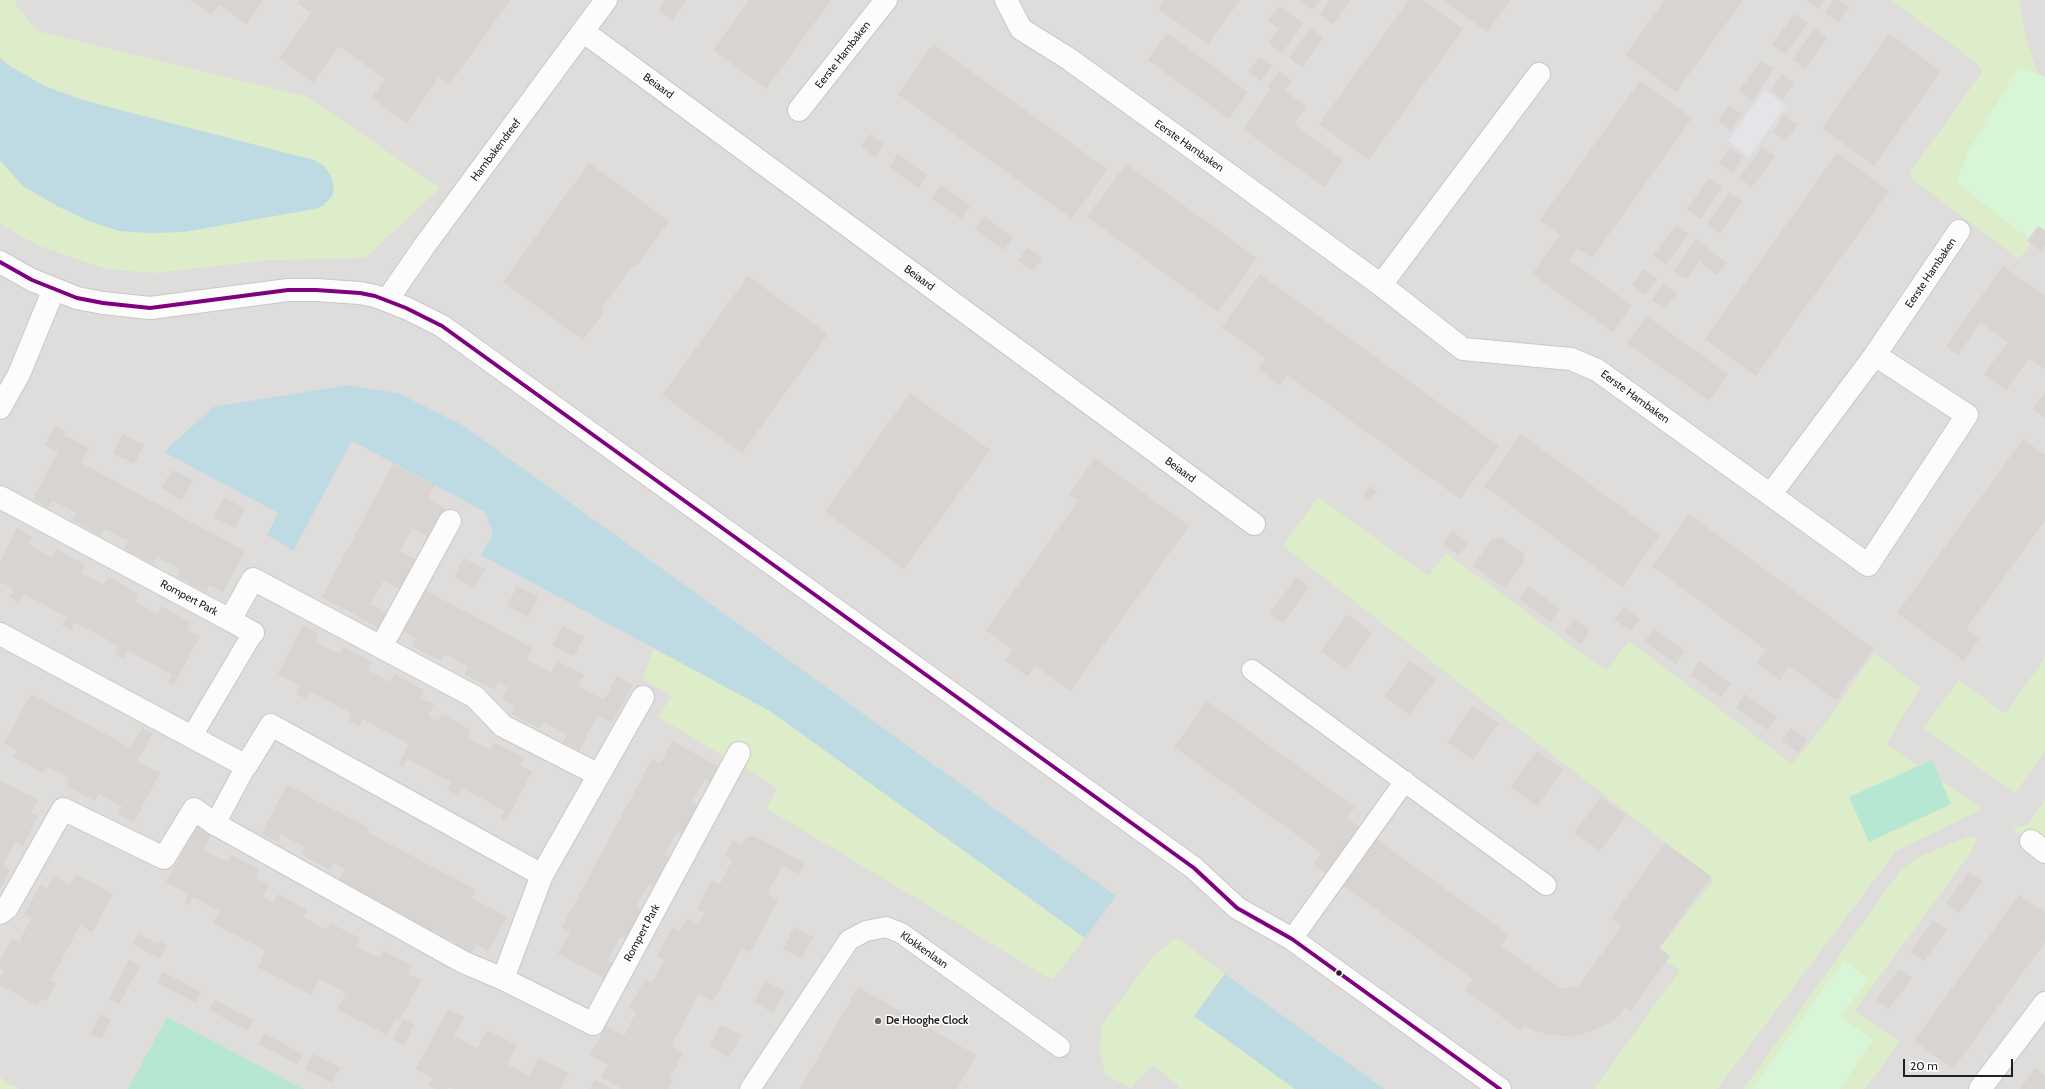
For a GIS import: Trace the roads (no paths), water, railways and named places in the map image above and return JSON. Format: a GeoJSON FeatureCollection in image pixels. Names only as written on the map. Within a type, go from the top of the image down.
{"type":"FeatureCollection","features":[{"type":"Feature","properties":{"kind":"street","name":"Hambakendreef"},"geometry":{"type":"LineString","coordinates":[[387,300],[425,245],[584,32],[606,0]]}},
{"type":"Feature","properties":{"kind":"street","name":"Eerste Hambaken"},"geometry":{"type":"LineString","coordinates":[[799,110],[886,0]]}},
{"type":"Feature","properties":{"kind":"street","name":"Eerste Hambaken"},"geometry":{"type":"LineString","coordinates":[[1006,0],[1021,29],[1069,59],[1381,285],[1463,349],[1571,359],[1597,370],[1868,565],[1967,415],[1875,355]]}},
{"type":"Feature","properties":{"kind":"street","name":"Beiaard"},"geometry":{"type":"LineString","coordinates":[[584,32],[1254,524]]}},
{"type":"Feature","properties":{"kind":"street"},"geometry":{"type":"LineString","coordinates":[[1381,285],[1539,74]]}},
{"type":"Feature","properties":{"kind":"street","name":"Eerste Hambaken"},"geometry":{"type":"LineString","coordinates":[[1771,494],[1875,355],[1959,231]]}},
{"type":"Feature","properties":{"kind":"street"},"geometry":{"type":"LineString","coordinates":[[0,262],[32,280],[54,289],[77,298],[103,303],[150,308],[288,290],[316,290],[360,293],[387,300],[442,326],[1194,868],[1238,908],[1292,939],[1500,1089]]}},
{"type":"Feature","properties":{"kind":"street"},"geometry":{"type":"LineString","coordinates":[[0,408],[19,374],[54,289]]}},
{"type":"Feature","properties":{"kind":"street","name":"Rompert Park"},"geometry":{"type":"LineString","coordinates":[[0,497],[230,620],[253,579],[475,697],[503,726],[599,775]]}},
{"type":"Feature","properties":{"kind":"street"},"geometry":{"type":"LineString","coordinates":[[381,648],[450,521]]}},
{"type":"Feature","properties":{"kind":"street"},"geometry":{"type":"LineString","coordinates":[[230,620],[253,633]]}},
{"type":"Feature","properties":{"kind":"street"},"geometry":{"type":"LineString","coordinates":[[0,634],[246,766],[271,725],[542,875]]}},
{"type":"Feature","properties":{"kind":"street"},"geometry":{"type":"LineString","coordinates":[[503,979],[542,875],[643,697]]}},
{"type":"Feature","properties":{"kind":"street","name":"Rompert Park"},"geometry":{"type":"LineString","coordinates":[[0,913],[7,908],[63,809],[164,858],[194,809],[215,824],[463,962],[503,979],[593,1024],[739,753]]}},
{"type":"Feature","properties":{"kind":"street"},"geometry":{"type":"LineString","coordinates":[[1980,1089],[2045,1003]]}},
{"type":"Feature","properties":{"kind":"lane"},"geometry":{"type":"LineString","coordinates":[[192,736],[253,633]]}},
{"type":"Feature","properties":{"kind":"lane"},"geometry":{"type":"LineString","coordinates":[[1252,670],[1546,886]]}},
{"type":"Feature","properties":{"kind":"lane"},"geometry":{"type":"LineString","coordinates":[[215,824],[246,766]]}},
{"type":"Feature","properties":{"kind":"lane"},"geometry":{"type":"LineString","coordinates":[[1292,939],[1404,781]]}},
{"type":"Feature","properties":{"kind":"lane","name":"Klokkenlaan"},"geometry":{"type":"LineString","coordinates":[[750,1089],[849,940],[866,931],[886,927],[901,933],[1060,1047]]}},
{"type":"Feature","properties":{"kind":"water"},"geometry":{"type":"Polygon","coordinates":[[[0,58],[11,67],[45,86],[78,99],[314,160],[323,165],[331,176],[334,186],[332,196],[323,206],[315,209],[183,232],[151,233],[119,231],[89,221],[57,206],[22,185],[0,160],[0,58]]]}},
{"type":"Feature","properties":{"kind":"water"},"geometry":{"type":"Polygon","coordinates":[[[347,385],[398,393],[464,426],[1116,896],[1085,938],[770,711],[481,555],[493,534],[485,512],[352,441],[293,551],[267,535],[278,513],[164,452],[213,407],[347,385]]]}},
{"type":"Feature","properties":{"kind":"water"},"geometry":{"type":"Polygon","coordinates":[[[1225,974],[1384,1089],[1295,1089],[1194,1016],[1225,974]]]}},
{"type":"Feature","properties":{"kind":"place","name":"De Hooghe Clock"},"geometry":{"type":"Point","coordinates":[878,1021]}}]}
